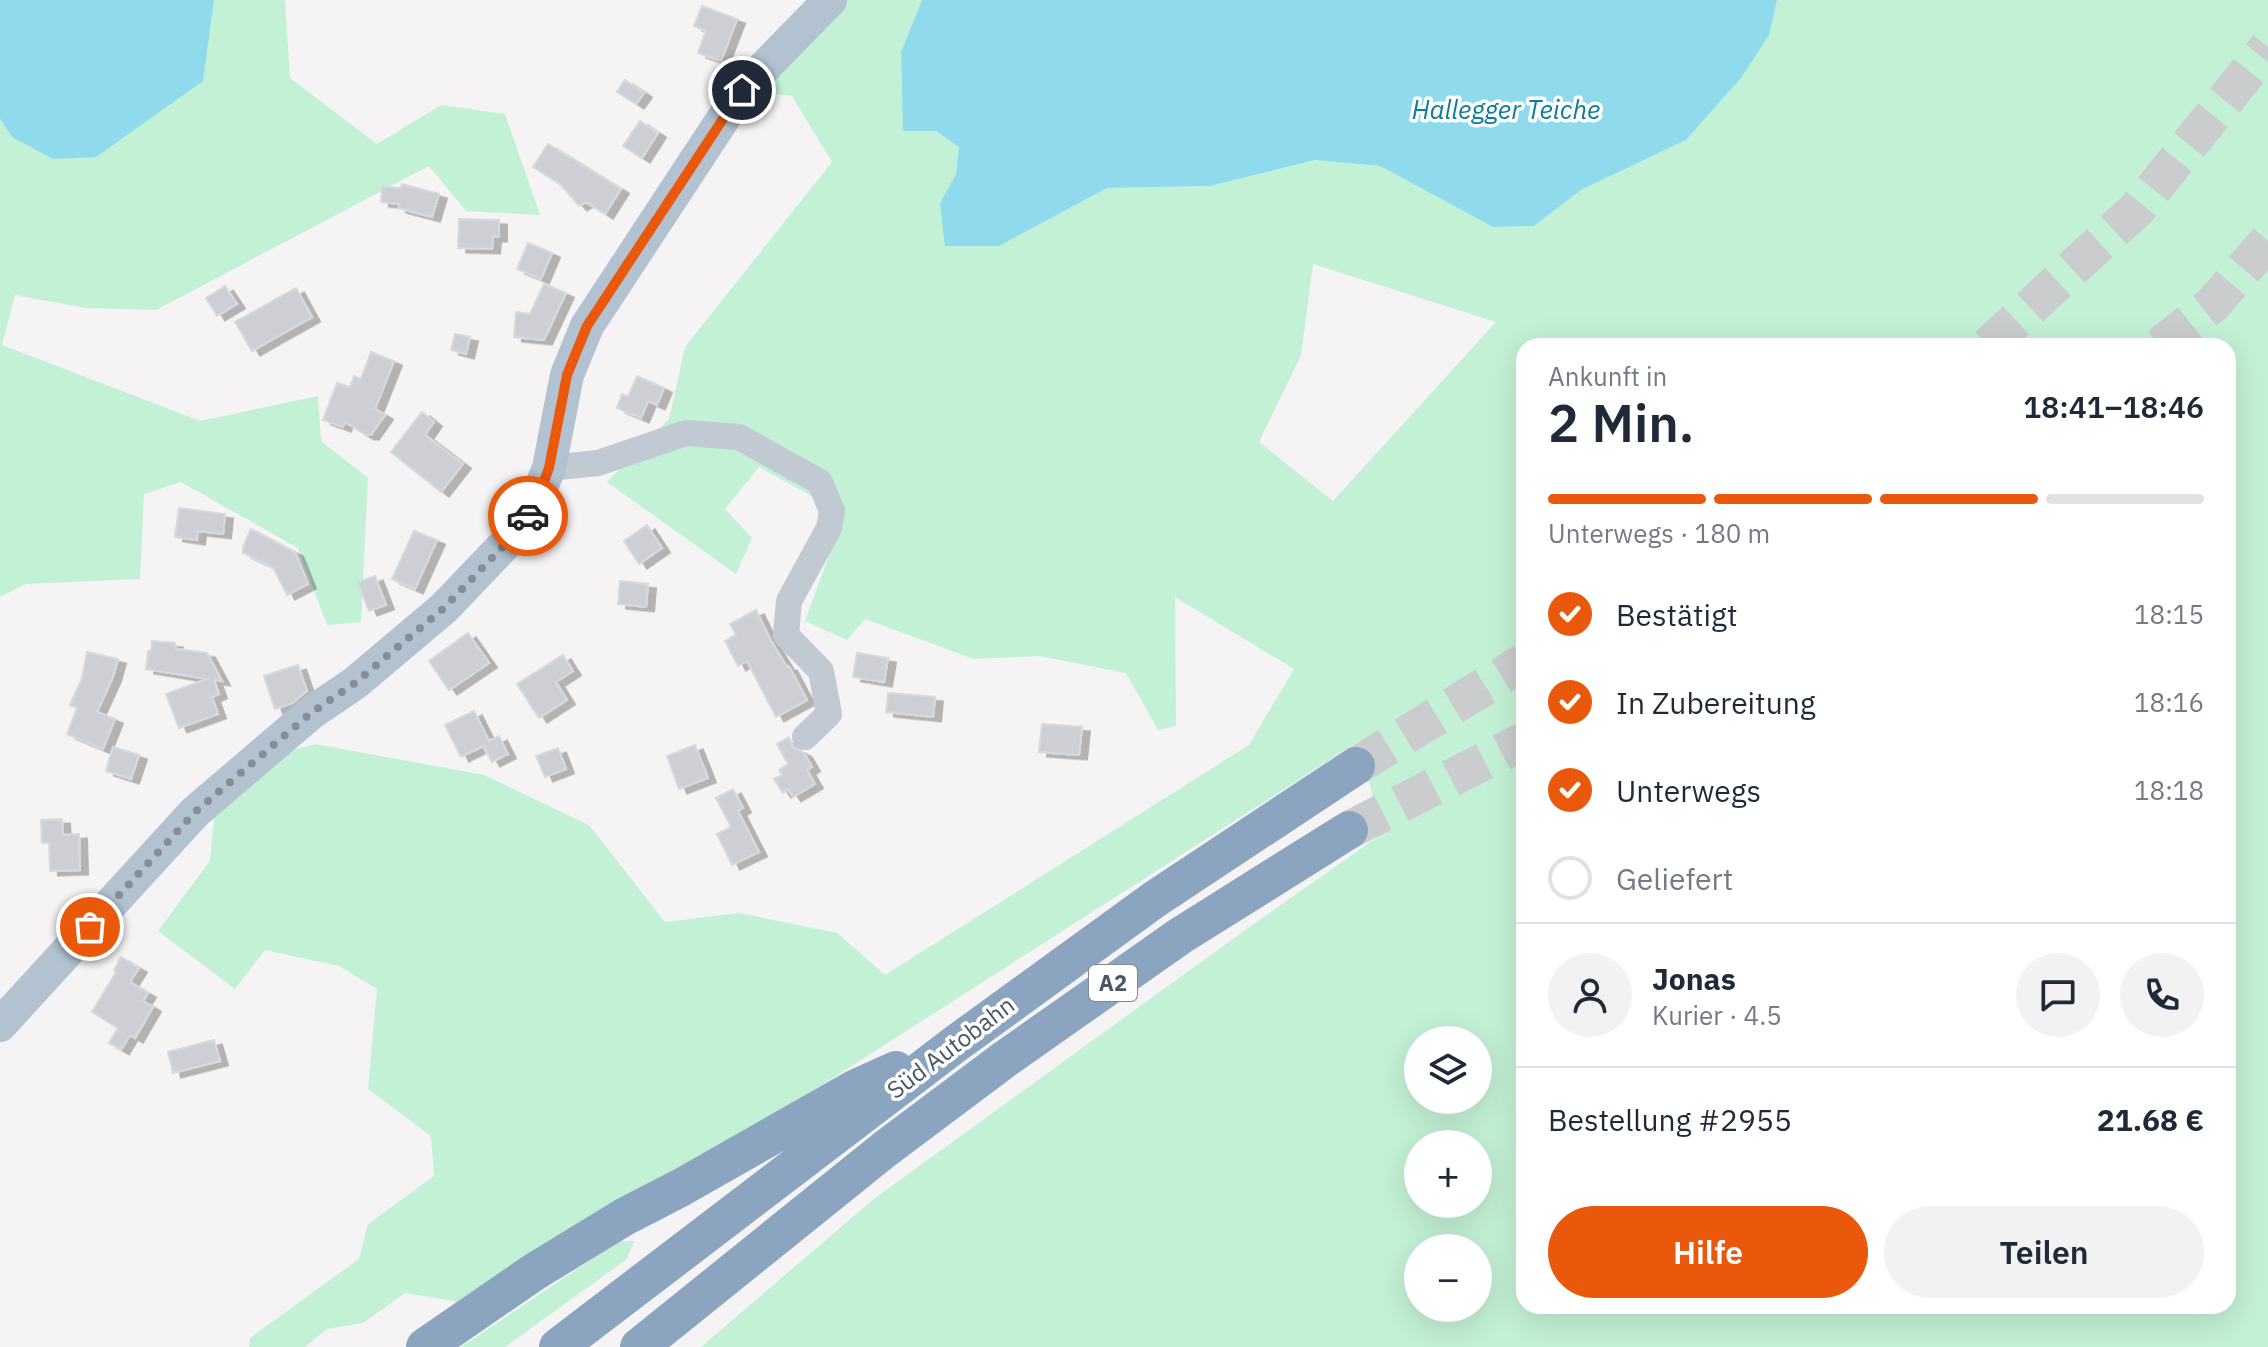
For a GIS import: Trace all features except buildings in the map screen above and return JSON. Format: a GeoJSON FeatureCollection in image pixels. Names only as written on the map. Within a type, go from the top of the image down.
{"type":"FeatureCollection","features":[{"type":"Feature","properties":{"kind":"highway","name":"Süd Autobahn"},"geometry":{"type":"LineString","coordinates":[[558,1347],[954,1045],[1155,899],[1356,766]]}},
{"type":"Feature","properties":{"kind":"highway","name":"Süd Autobahn"},"geometry":{"type":"LineString","coordinates":[[639,1347],[885,1149],[1005,1059],[1180,936],[1349,830]]}},
{"type":"Feature","properties":{"kind":"highway"},"geometry":{"type":"LineString","coordinates":[[425,1347],[534,1272],[624,1217],[856,1088],[954,1045]]}},
{"type":"Feature","properties":{"kind":"main road"},"geometry":{"type":"LineString","coordinates":[[0,1025],[195,812],[311,713],[355,683],[444,608],[521,526],[549,468],[567,375],[587,326],[742,90],[830,0]]}},
{"type":"Feature","properties":{"kind":"street"},"geometry":{"type":"LineString","coordinates":[[549,468],[598,463],[686,433],[739,437],[820,482],[832,511],[829,528],[789,601],[786,635],[821,671],[824,686],[829,714],[805,737]]}},
{"type":"Feature","properties":{"kind":"green space"},"geometry":{"type":"Polygon","coordinates":[[[214,0],[285,0],[290,78],[377,144],[441,105],[505,114],[540,215],[466,211],[429,166],[156,310],[86,308],[15,295],[2,345],[200,421],[318,396],[321,441],[368,478],[361,622],[327,625],[298,548],[181,482],[144,494],[140,579],[26,584],[0,597],[0,119],[12,137],[202,81],[214,0]]]}},
{"type":"Feature","properties":{"kind":"green space"},"geometry":{"type":"Polygon","coordinates":[[[830,0],[922,0],[901,52],[903,131],[936,131],[959,147],[956,174],[940,203],[998,246],[1107,188],[1210,186],[1315,160],[1380,166],[1493,227],[1534,226],[1581,190],[1686,140],[1741,78],[1768,35],[1777,0],[2268,0],[2268,1347],[701,1347],[875,1198],[1382,834],[1359,741],[822,1085],[459,1302],[405,1293],[363,1323],[327,1329],[305,1347],[249,1347],[250,1338],[359,1259],[368,1224],[434,1176],[431,1136],[368,1089],[377,989],[339,966],[265,950],[235,989],[158,931],[210,861],[215,807],[279,754],[315,744],[484,775],[589,825],[665,922],[739,913],[837,933],[885,975],[1249,745],[1294,669],[1175,597],[1176,726],[1158,730],[1126,673],[1039,656],[974,659],[865,619],[847,640],[805,621],[844,514],[759,467],[725,509],[752,538],[736,574],[607,482],[669,419],[685,347],[832,162],[792,96],[742,90],[830,0]],[[1313,264],[1301,355],[1259,442],[1333,501],[1496,322],[1313,264]]]}},
{"type":"Feature","properties":{"kind":"green space"},"geometry":{"type":"Polygon","coordinates":[[[619,1241],[634,1241],[627,1259],[505,1347],[461,1347],[619,1241]]]}},
{"type":"Feature","properties":{"kind":"water"},"geometry":{"type":"Polygon","coordinates":[[[0,0],[214,0],[203,81],[96,157],[53,159],[12,137],[0,119],[0,0]]]}},
{"type":"Feature","properties":{"kind":"water","name":"Hallegger Teiche"},"geometry":{"type":"Polygon","coordinates":[[[922,0],[1777,0],[1769,35],[1741,78],[1686,140],[1581,190],[1534,226],[1493,227],[1380,166],[1315,160],[1210,186],[1107,188],[999,246],[945,246],[940,203],[956,174],[959,147],[936,131],[903,131],[901,52],[922,0]]]}},
{"type":"Feature","properties":{"kind":"tunnel"},"geometry":{"type":"LineString","coordinates":[[1997,338],[2137,209],[2268,47]]}},
{"type":"Feature","properties":{"kind":"tunnel"},"geometry":{"type":"LineString","coordinates":[[2170,338],[2213,304],[2268,241]]}},
{"type":"Feature","properties":{"kind":"tunnel"},"geometry":{"type":"LineString","coordinates":[[1356,766],[1516,667]]}},
{"type":"Feature","properties":{"kind":"tunnel"},"geometry":{"type":"LineString","coordinates":[[1349,830],[1516,745]]}},
{"type":"Feature","properties":{"kind":"way so far"},"geometry":{"type":"LineString","coordinates":[[90,927],[195,812],[311,713],[355,683],[444,608],[528,516]]}},
{"type":"Feature","properties":{"kind":"route"},"geometry":{"type":"LineString","coordinates":[[528,516],[549,468],[567,375],[579,341],[742,90]]}}]}
